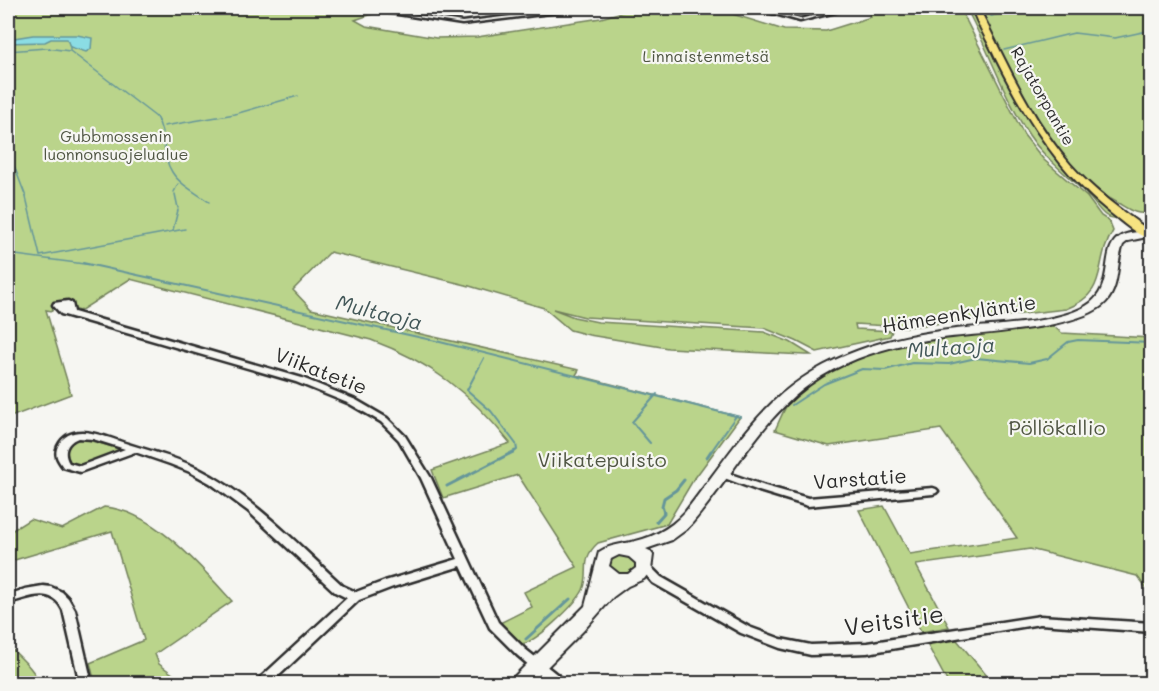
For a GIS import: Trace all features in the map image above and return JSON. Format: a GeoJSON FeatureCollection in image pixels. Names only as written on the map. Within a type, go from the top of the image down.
{"type":"FeatureCollection","features":[{"type":"Feature","properties":{"kind":"main road","name":"Rajatorpantie"},"geometry":{"type":"LineString","coordinates":[[975,8],[1033,118],[1056,154],[1092,191],[1150,235]]}},
{"type":"Feature","properties":{"kind":"street"},"geometry":{"type":"LineString","coordinates":[[385,8],[422,18],[462,23],[582,8]]}},
{"type":"Feature","properties":{"kind":"street"},"geometry":{"type":"LineString","coordinates":[[760,8],[800,20],[849,8]]}},
{"type":"Feature","properties":{"kind":"street","name":"Hämeenkyläntie"},"geometry":{"type":"LineString","coordinates":[[602,568],[604,556],[609,552],[657,540],[679,528],[776,406],[812,376],[850,357],[899,342],[1056,319],[1089,310],[1106,293],[1120,242],[1150,235]]}},
{"type":"Feature","properties":{"kind":"street","name":"Viikatetie"},"geometry":{"type":"LineString","coordinates":[[70,312],[300,381],[339,395],[374,413],[395,430],[414,455],[494,625],[536,666],[560,684]]}},
{"type":"Feature","properties":{"kind":"street"},"geometry":{"type":"LineString","coordinates":[[135,449],[80,470],[66,465],[61,456],[62,446],[68,440],[83,434],[135,449],[192,470],[212,480],[253,511],[339,589],[355,597]]}},
{"type":"Feature","properties":{"kind":"street","name":"Varstatie"},"geometry":{"type":"LineString","coordinates":[[722,474],[762,489],[808,502],[933,491]]}},
{"type":"Feature","properties":{"kind":"street","name":"Hämeenkyläntie"},"geometry":{"type":"LineString","coordinates":[[518,684],[614,586],[637,572],[646,552],[657,540]]}},
{"type":"Feature","properties":{"kind":"street"},"geometry":{"type":"LineString","coordinates":[[602,568],[608,577],[637,572],[633,551],[625,549]]}},
{"type":"Feature","properties":{"kind":"street"},"geometry":{"type":"LineString","coordinates":[[262,684],[355,597],[463,561]]}},
{"type":"Feature","properties":{"kind":"street"},"geometry":{"type":"LineString","coordinates":[[593,608],[602,568]]}},
{"type":"Feature","properties":{"kind":"street","name":"Veitsitie"},"geometry":{"type":"LineString","coordinates":[[637,572],[657,580],[753,634],[811,650],[867,648],[1040,620],[1152,628]]}},
{"type":"Feature","properties":{"kind":"street"},"geometry":{"type":"LineString","coordinates":[[8,599],[42,590],[52,591],[63,598],[69,610],[86,684]]}},
{"type":"Feature","properties":{"kind":"green space"},"geometry":{"type":"Polygon","coordinates":[[[61,8],[382,8],[381,11],[355,20],[366,26],[436,38],[477,37],[601,18],[636,8],[713,8],[784,30],[826,31],[871,17],[869,12],[851,8],[960,8],[1024,135],[1044,160],[1087,197],[1101,216],[1109,221],[1113,231],[1103,255],[1095,285],[1080,302],[1066,309],[907,327],[855,324],[856,329],[892,331],[890,336],[817,352],[764,328],[585,317],[553,309],[574,317],[598,322],[764,332],[790,342],[811,355],[668,348],[589,335],[570,330],[544,308],[466,285],[330,252],[293,290],[311,309],[579,370],[576,375],[740,417],[692,482],[667,524],[598,543],[587,560],[585,583],[579,596],[564,614],[544,631],[526,643],[520,644],[498,624],[532,607],[524,592],[577,567],[518,475],[443,498],[432,470],[510,443],[480,409],[448,381],[431,369],[393,349],[371,340],[130,279],[80,311],[74,309],[73,302],[63,301],[54,305],[52,311],[46,310],[71,394],[8,418],[8,11],[61,8]]]}},
{"type":"Feature","properties":{"kind":"green space"},"geometry":{"type":"Polygon","coordinates":[[[966,8],[972,8],[1044,141],[1075,176],[1121,218],[1110,218],[1102,213],[1093,201],[1035,144],[1012,105],[966,8]]]}},
{"type":"Feature","properties":{"kind":"green space"},"geometry":{"type":"Polygon","coordinates":[[[978,8],[1151,8],[1151,212],[1138,213],[1126,208],[1093,186],[1071,166],[1035,117],[978,8]]]}},
{"type":"Feature","properties":{"kind":"green space","name":"Pöllökallio"},"geometry":{"type":"Polygon","coordinates":[[[1051,325],[1062,333],[1151,338],[1151,595],[1137,576],[1030,549],[916,565],[949,627],[921,632],[859,510],[884,506],[910,554],[1017,538],[941,429],[829,446],[775,430],[788,403],[825,374],[854,360],[919,341],[1051,325]]]}},
{"type":"Feature","properties":{"kind":"green space"},"geometry":{"type":"Polygon","coordinates":[[[79,439],[121,449],[100,462],[84,466],[77,465],[65,456],[69,445],[79,439]]]}},
{"type":"Feature","properties":{"kind":"green space"},"geometry":{"type":"Polygon","coordinates":[[[104,507],[140,518],[158,529],[191,557],[232,601],[155,654],[159,664],[185,683],[95,683],[90,663],[144,640],[112,531],[8,562],[8,533],[30,519],[62,529],[104,507]]]}},
{"type":"Feature","properties":{"kind":"green space"},"geometry":{"type":"Polygon","coordinates":[[[621,554],[635,560],[636,567],[631,572],[619,574],[610,567],[611,560],[621,554]]]}},
{"type":"Feature","properties":{"kind":"green space"},"geometry":{"type":"Polygon","coordinates":[[[957,640],[993,683],[948,683],[927,644],[957,640]]]}},
{"type":"Feature","properties":{"kind":"green space"},"geometry":{"type":"Polygon","coordinates":[[[8,645],[30,668],[39,683],[8,683],[8,645]]]}},
{"type":"Feature","properties":{"kind":"water"},"geometry":{"type":"Polygon","coordinates":[[[33,35],[77,35],[92,38],[91,49],[86,52],[70,47],[67,39],[8,43],[8,39],[33,35]]]}},
{"type":"Feature","properties":{"kind":"waterway"},"geometry":{"type":"LineString","coordinates":[[991,16],[1027,8]]}},
{"type":"Feature","properties":{"kind":"waterway"},"geometry":{"type":"LineString","coordinates":[[1145,8],[1152,9]]}},
{"type":"Feature","properties":{"kind":"waterway"},"geometry":{"type":"LineString","coordinates":[[1004,50],[1074,33],[1115,38],[1152,30]]}},
{"type":"Feature","properties":{"kind":"waterway"},"geometry":{"type":"LineString","coordinates":[[8,51],[46,48],[70,51]]}},
{"type":"Feature","properties":{"kind":"waterway"},"geometry":{"type":"LineString","coordinates":[[70,51],[156,117],[162,130],[166,159],[175,177],[209,202]]}},
{"type":"Feature","properties":{"kind":"waterway"},"geometry":{"type":"LineString","coordinates":[[164,126],[235,114],[298,96]]}},
{"type":"Feature","properties":{"kind":"waterway"},"geometry":{"type":"LineString","coordinates":[[8,150],[26,197],[40,256],[185,229]]}},
{"type":"Feature","properties":{"kind":"waterway"},"geometry":{"type":"LineString","coordinates":[[174,192],[178,184]]}},
{"type":"Feature","properties":{"kind":"waterway"},"geometry":{"type":"LineString","coordinates":[[175,194],[178,208]]}},
{"type":"Feature","properties":{"kind":"waterway"},"geometry":{"type":"LineString","coordinates":[[173,230],[178,210]]}},
{"type":"Feature","properties":{"kind":"waterway","name":"Multaoja"},"geometry":{"type":"LineString","coordinates":[[8,254],[92,265]]}},
{"type":"Feature","properties":{"kind":"waterway","name":"Multaoja"},"geometry":{"type":"LineString","coordinates":[[83,263],[436,341],[655,396]]}},
{"type":"Feature","properties":{"kind":"waterway","name":"Multaoja"},"geometry":{"type":"LineString","coordinates":[[792,405],[824,384],[862,369],[885,370],[912,363],[949,364],[976,358],[1029,363],[1047,359],[1068,342],[1078,340],[1152,343]]}},
{"type":"Feature","properties":{"kind":"waterway"},"geometry":{"type":"LineString","coordinates":[[484,358],[467,390],[491,411],[516,444],[517,450],[512,453]]}},
{"type":"Feature","properties":{"kind":"waterway"},"geometry":{"type":"LineString","coordinates":[[650,443],[632,422],[655,396]]}},
{"type":"Feature","properties":{"kind":"waterway","name":"Multaoja"},"geometry":{"type":"LineString","coordinates":[[655,396],[736,416]]}},
{"type":"Feature","properties":{"kind":"waterway"},"geometry":{"type":"LineString","coordinates":[[710,453],[736,416]]}},
{"type":"Feature","properties":{"kind":"waterway","name":"Multaoja"},"geometry":{"type":"LineString","coordinates":[[736,416],[740,417]]}},
{"type":"Feature","properties":{"kind":"waterway"},"geometry":{"type":"LineString","coordinates":[[447,486],[515,451]]}},
{"type":"Feature","properties":{"kind":"waterway"},"geometry":{"type":"LineString","coordinates":[[707,457],[711,451]]}},
{"type":"Feature","properties":{"kind":"waterway"},"geometry":{"type":"LineString","coordinates":[[656,522],[664,513],[662,506],[664,498],[676,490],[684,480]]}},
{"type":"Feature","properties":{"kind":"waterway"},"geometry":{"type":"LineString","coordinates":[[526,639],[570,599]]}},
{"type":"Feature","properties":{"kind":"park label","name":"Linnaistenmetsä"},"geometry":{"type":"Point","coordinates":[706,56]}},
{"type":"Feature","properties":{"kind":"park label","name":"Gubbmossenin luonnonsuojelualue"},"geometry":{"type":"Point","coordinates":[116,145]}},
{"type":"Feature","properties":{"kind":"park label","name":"Viikatepuisto"},"geometry":{"type":"Point","coordinates":[602,460]}}]}
